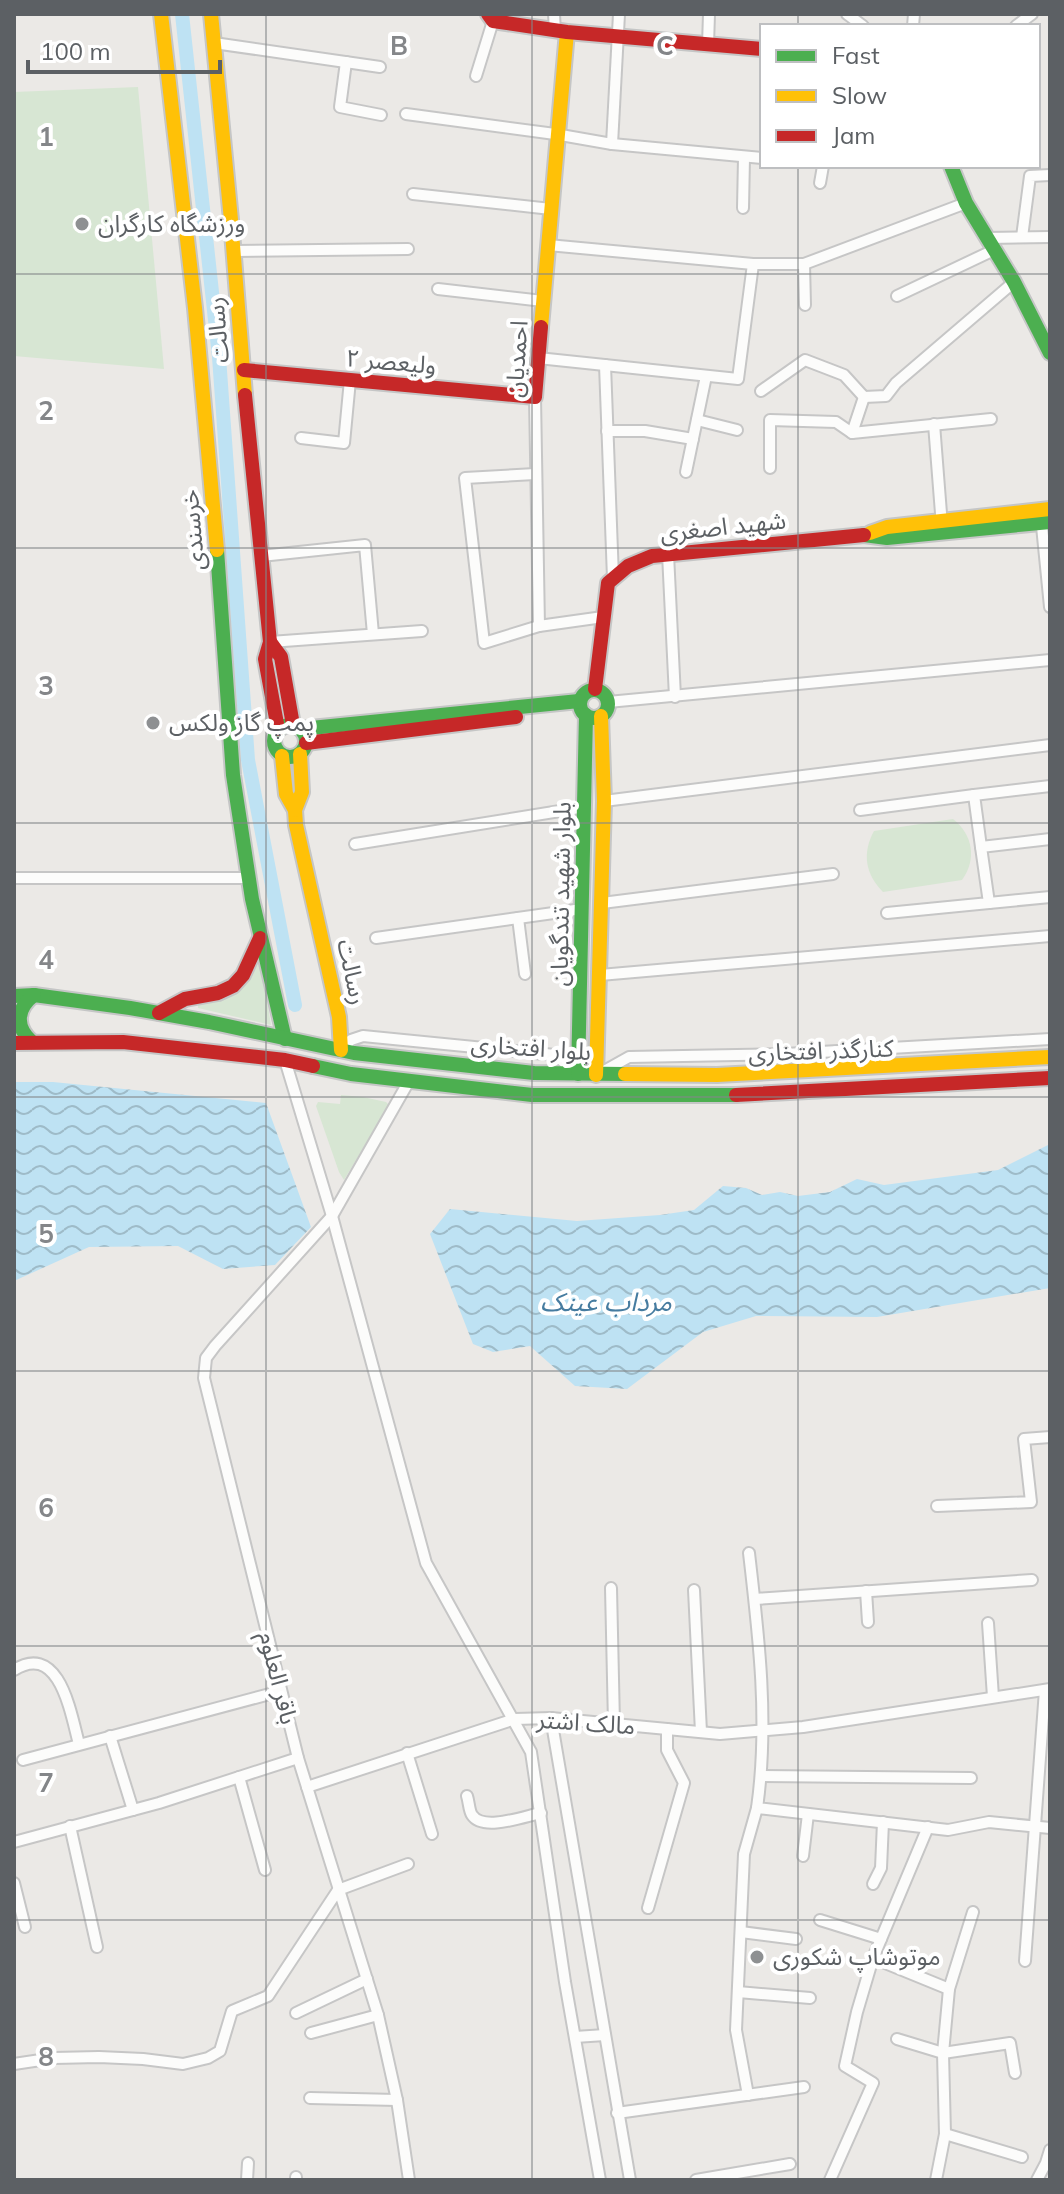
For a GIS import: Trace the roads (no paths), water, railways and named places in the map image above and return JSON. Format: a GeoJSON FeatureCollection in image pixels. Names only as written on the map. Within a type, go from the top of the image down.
{"type":"FeatureCollection","features":[{"type":"Feature","properties":{"kind":"main road","name":"خرسندی"},"geometry":{"type":"LineString","coordinates":[[161,14],[195,308],[233,775],[252,899],[285,1039]]}},
{"type":"Feature","properties":{"kind":"main road","name":"رسالت"},"geometry":{"type":"LineString","coordinates":[[211,14],[270,642],[265,659],[295,736],[302,792],[295,810],[296,825],[339,1017],[341,1050]]}},
{"type":"Feature","properties":{"kind":"main road"},"geometry":{"type":"LineString","coordinates":[[491,18],[561,31],[760,49]]}},
{"type":"Feature","properties":{"kind":"main road","name":"احمدیان"},"geometry":{"type":"LineString","coordinates":[[535,397],[551,209],[561,31]]}},
{"type":"Feature","properties":{"kind":"main road"},"geometry":{"type":"LineString","coordinates":[[952,168],[966,203],[1046,335],[1050,353]]}},
{"type":"Feature","properties":{"kind":"main road","name":"ولیعصر ۲"},"geometry":{"type":"LineString","coordinates":[[244,370],[535,397]]}},
{"type":"Feature","properties":{"kind":"main road","name":"شهید اصغری"},"geometry":{"type":"LineString","coordinates":[[613,578],[619,570],[652,556],[862,535],[887,527],[942,527],[1046,516]]}},
{"type":"Feature","properties":{"kind":"main road"},"geometry":{"type":"LineString","coordinates":[[282,756],[289,758],[295,736],[591,709],[601,692],[595,689],[608,583],[613,578]]}},
{"type":"Feature","properties":{"kind":"main road","name":"بلوار شهید تندگویان"},"geometry":{"type":"LineString","coordinates":[[591,709],[602,735],[604,801],[596,1075]]}},
{"type":"Feature","properties":{"kind":"main road","name":"بلوار شهید تندگویان"},"geometry":{"type":"LineString","coordinates":[[578,1074],[586,736],[591,709]]}},
{"type":"Feature","properties":{"kind":"main road"},"geometry":{"type":"LineString","coordinates":[[586,736],[593,730],[602,735]]}},
{"type":"Feature","properties":{"kind":"main road","name":"رسالت"},"geometry":{"type":"LineString","coordinates":[[295,736],[274,736],[273,744],[282,756],[286,794],[295,810]]}},
{"type":"Feature","properties":{"kind":"main road"},"geometry":{"type":"LineString","coordinates":[[159,1013],[185,999],[218,993],[233,986],[243,975],[260,938]]}},
{"type":"Feature","properties":{"kind":"main road"},"geometry":{"type":"LineString","coordinates":[[32,1042],[23,1034],[18,1022],[24,1003],[34,995]]}},
{"type":"Feature","properties":{"kind":"main road","name":"بلوار افتخاری"},"geometry":{"type":"LineString","coordinates":[[14,996],[34,995],[159,1013],[341,1050],[534,1073],[717,1075],[1050,1057]]}},
{"type":"Feature","properties":{"kind":"main road"},"geometry":{"type":"LineString","coordinates":[[579,1031],[598,1031]]}},
{"type":"Feature","properties":{"kind":"main road","name":"بلوار افتخاری"},"geometry":{"type":"LineString","coordinates":[[14,1043],[123,1042],[285,1060],[351,1074],[532,1095],[718,1096],[1050,1078]]}},
{"type":"Feature","properties":{"kind":"street"},"geometry":{"type":"LineString","coordinates":[[554,14],[561,31]]}},
{"type":"Feature","properties":{"kind":"street"},"geometry":{"type":"LineString","coordinates":[[612,144],[619,14]]}},
{"type":"Feature","properties":{"kind":"street"},"geometry":{"type":"LineString","coordinates":[[708,45],[709,14]]}},
{"type":"Feature","properties":{"kind":"street"},"geometry":{"type":"LineString","coordinates":[[476,76],[491,18]]}},
{"type":"Feature","properties":{"kind":"street"},"geometry":{"type":"LineString","coordinates":[[214,43],[380,67]]}},
{"type":"Feature","properties":{"kind":"street"},"geometry":{"type":"LineString","coordinates":[[346,62],[340,107],[381,115]]}},
{"type":"Feature","properties":{"kind":"street"},"geometry":{"type":"LineString","coordinates":[[406,114],[612,144],[760,158]]}},
{"type":"Feature","properties":{"kind":"street"},"geometry":{"type":"LineString","coordinates":[[743,208],[744,158]]}},
{"type":"Feature","properties":{"kind":"street"},"geometry":{"type":"LineString","coordinates":[[820,183],[823,168]]}},
{"type":"Feature","properties":{"kind":"street"},"geometry":{"type":"LineString","coordinates":[[1022,237],[1030,176],[1050,175]]}},
{"type":"Feature","properties":{"kind":"street"},"geometry":{"type":"LineString","coordinates":[[413,194],[551,209]]}},
{"type":"Feature","properties":{"kind":"street"},"geometry":{"type":"LineString","coordinates":[[548,245],[753,264],[804,264],[966,203]]}},
{"type":"Feature","properties":{"kind":"street"},"geometry":{"type":"LineString","coordinates":[[897,296],[991,244],[1022,237],[1050,237]]}},
{"type":"Feature","properties":{"kind":"street"},"geometry":{"type":"LineString","coordinates":[[234,251],[408,249]]}},
{"type":"Feature","properties":{"kind":"street"},"geometry":{"type":"LineString","coordinates":[[538,358],[739,378],[753,264]]}},
{"type":"Feature","properties":{"kind":"street"},"geometry":{"type":"LineString","coordinates":[[804,264],[805,305]]}},
{"type":"Feature","properties":{"kind":"street"},"geometry":{"type":"LineString","coordinates":[[864,397],[886,396],[896,383],[1014,282]]}},
{"type":"Feature","properties":{"kind":"street"},"geometry":{"type":"LineString","coordinates":[[438,289],[543,301]]}},
{"type":"Feature","properties":{"kind":"street"},"geometry":{"type":"LineString","coordinates":[[761,391],[805,360],[844,375],[864,397]]}},
{"type":"Feature","properties":{"kind":"street"},"geometry":{"type":"LineString","coordinates":[[605,365],[613,578]]}},
{"type":"Feature","properties":{"kind":"street"},"geometry":{"type":"LineString","coordinates":[[686,472],[706,376]]}},
{"type":"Feature","properties":{"kind":"street"},"geometry":{"type":"LineString","coordinates":[[301,438],[344,443],[350,380]]}},
{"type":"Feature","properties":{"kind":"street","name":"احمدیان"},"geometry":{"type":"LineString","coordinates":[[535,397],[539,626]]}},
{"type":"Feature","properties":{"kind":"street"},"geometry":{"type":"LineString","coordinates":[[852,433],[864,397]]}},
{"type":"Feature","properties":{"kind":"street"},"geometry":{"type":"LineString","coordinates":[[770,468],[770,420],[836,422],[852,433],[991,419]]}},
{"type":"Feature","properties":{"kind":"street"},"geometry":{"type":"LineString","coordinates":[[697,420],[737,430]]}},
{"type":"Feature","properties":{"kind":"street"},"geometry":{"type":"LineString","coordinates":[[934,424],[942,527]]}},
{"type":"Feature","properties":{"kind":"street"},"geometry":{"type":"LineString","coordinates":[[607,431],[645,431],[693,439]]}},
{"type":"Feature","properties":{"kind":"street"},"geometry":{"type":"LineString","coordinates":[[535,474],[465,478],[484,643],[539,626],[603,617]]}},
{"type":"Feature","properties":{"kind":"street"},"geometry":{"type":"LineString","coordinates":[[1046,516],[1050,607]]}},
{"type":"Feature","properties":{"kind":"street"},"geometry":{"type":"LineString","coordinates":[[261,556],[365,545],[373,634]]}},
{"type":"Feature","properties":{"kind":"street"},"geometry":{"type":"LineString","coordinates":[[668,554],[675,697]]}},
{"type":"Feature","properties":{"kind":"street"},"geometry":{"type":"LineString","coordinates":[[270,642],[422,631]]}},
{"type":"Feature","properties":{"kind":"street"},"geometry":{"type":"LineString","coordinates":[[591,709],[675,697],[1050,660]]}},
{"type":"Feature","properties":{"kind":"street"},"geometry":{"type":"LineString","coordinates":[[604,801],[1050,745]]}},
{"type":"Feature","properties":{"kind":"street"},"geometry":{"type":"LineString","coordinates":[[860,810],[1050,786]]}},
{"type":"Feature","properties":{"kind":"street"},"geometry":{"type":"LineString","coordinates":[[974,795],[989,903]]}},
{"type":"Feature","properties":{"kind":"street"},"geometry":{"type":"LineString","coordinates":[[355,844],[585,807]]}},
{"type":"Feature","properties":{"kind":"street"},"geometry":{"type":"LineString","coordinates":[[981,847],[1050,839]]}},
{"type":"Feature","properties":{"kind":"street"},"geometry":{"type":"LineString","coordinates":[[602,903],[833,874]]}},
{"type":"Feature","properties":{"kind":"street"},"geometry":{"type":"LineString","coordinates":[[14,878],[248,878]]}},
{"type":"Feature","properties":{"kind":"street"},"geometry":{"type":"LineString","coordinates":[[887,913],[1050,897]]}},
{"type":"Feature","properties":{"kind":"street"},"geometry":{"type":"LineString","coordinates":[[376,938],[582,909]]}},
{"type":"Feature","properties":{"kind":"street"},"geometry":{"type":"LineString","coordinates":[[518,918],[525,974]]}},
{"type":"Feature","properties":{"kind":"street"},"geometry":{"type":"LineString","coordinates":[[600,975],[1050,936]]}},
{"type":"Feature","properties":{"kind":"street","name":"کنارگذر افتخاری"},"geometry":{"type":"LineString","coordinates":[[596,1075],[629,1057],[785,1054],[1050,1039]]}},
{"type":"Feature","properties":{"kind":"street"},"geometry":{"type":"LineString","coordinates":[[285,1060],[332,1216]]}},
{"type":"Feature","properties":{"kind":"street","name":"باقر العلوم"},"geometry":{"type":"LineString","coordinates":[[409,1081],[332,1216],[215,1346],[206,1358],[204,1378],[298,1758],[378,2015],[397,2100],[409,2180]]}},
{"type":"Feature","properties":{"kind":"street","name":"مالک اشتر"},"geometry":{"type":"LineString","coordinates":[[332,1216],[426,1563],[515,1719],[551,1718],[720,1734],[803,1727],[1048,1690]]}},
{"type":"Feature","properties":{"kind":"street"},"geometry":{"type":"LineString","coordinates":[[937,1506],[1031,1502],[1024,1439],[1050,1437]]}},
{"type":"Feature","properties":{"kind":"street"},"geometry":{"type":"LineString","coordinates":[[748,2095],[736,2030],[744,1854],[762,1776],[763,1730],[761,1673],[749,1553]]}},
{"type":"Feature","properties":{"kind":"street"},"geometry":{"type":"LineString","coordinates":[[755,1599],[1032,1580]]}},
{"type":"Feature","properties":{"kind":"street"},"geometry":{"type":"LineString","coordinates":[[611,1588],[614,1724]]}},
{"type":"Feature","properties":{"kind":"street"},"geometry":{"type":"LineString","coordinates":[[694,1590],[701,1732]]}},
{"type":"Feature","properties":{"kind":"street"},"geometry":{"type":"LineString","coordinates":[[866,1591],[868,1622]]}},
{"type":"Feature","properties":{"kind":"street"},"geometry":{"type":"LineString","coordinates":[[988,1623],[993,1697]]}},
{"type":"Feature","properties":{"kind":"street"},"geometry":{"type":"LineString","coordinates":[[14,1670],[28,1664],[40,1665],[57,1676],[79,1744]]}},
{"type":"Feature","properties":{"kind":"street"},"geometry":{"type":"LineString","coordinates":[[1025,1961],[1048,1690]]}},
{"type":"Feature","properties":{"kind":"street"},"geometry":{"type":"LineString","coordinates":[[23,1760],[281,1691]]}},
{"type":"Feature","properties":{"kind":"street"},"geometry":{"type":"LineString","coordinates":[[551,1718],[630,2180]]}},
{"type":"Feature","properties":{"kind":"street"},"geometry":{"type":"LineString","coordinates":[[307,1787],[515,1719],[531,1752],[565,1982],[600,2180]]}},
{"type":"Feature","properties":{"kind":"street"},"geometry":{"type":"LineString","coordinates":[[648,1908],[684,1783],[667,1750],[667,1729]]}},
{"type":"Feature","properties":{"kind":"street"},"geometry":{"type":"LineString","coordinates":[[110,1736],[133,1810]]}},
{"type":"Feature","properties":{"kind":"street"},"geometry":{"type":"LineString","coordinates":[[407,1753],[432,1834]]}},
{"type":"Feature","properties":{"kind":"street"},"geometry":{"type":"LineString","coordinates":[[14,1842],[133,1810],[298,1758]]}},
{"type":"Feature","properties":{"kind":"street"},"geometry":{"type":"LineString","coordinates":[[762,1776],[971,1778]]}},
{"type":"Feature","properties":{"kind":"street"},"geometry":{"type":"LineString","coordinates":[[239,1777],[265,1870]]}},
{"type":"Feature","properties":{"kind":"street"},"geometry":{"type":"LineString","coordinates":[[467,1796],[473,1816],[482,1823],[493,1824],[541,1813]]}},
{"type":"Feature","properties":{"kind":"street"},"geometry":{"type":"LineString","coordinates":[[757,1808],[948,1830],[989,1822],[1050,1828]]}},
{"type":"Feature","properties":{"kind":"street"},"geometry":{"type":"LineString","coordinates":[[803,1856],[808,1814]]}},
{"type":"Feature","properties":{"kind":"street"},"geometry":{"type":"LineString","coordinates":[[873,1884],[881,1868],[883,1822]]}},
{"type":"Feature","properties":{"kind":"street"},"geometry":{"type":"LineString","coordinates":[[70,1826],[97,1947]]}},
{"type":"Feature","properties":{"kind":"street"},"geometry":{"type":"LineString","coordinates":[[830,2180],[873,2083],[845,2066],[857,2012],[873,1958],[928,1827]]}},
{"type":"Feature","properties":{"kind":"street"},"geometry":{"type":"LineString","coordinates":[[14,2064],[54,2058],[99,2057],[183,2064],[208,2058],[220,2051],[232,2011],[268,1996],[338,1890],[408,1864]]}},
{"type":"Feature","properties":{"kind":"street"},"geometry":{"type":"LineString","coordinates":[[14,1883],[25,1927]]}},
{"type":"Feature","properties":{"kind":"street"},"geometry":{"type":"LineString","coordinates":[[936,2180],[945,2134],[943,2053],[949,1989],[973,1912]]}},
{"type":"Feature","properties":{"kind":"street"},"geometry":{"type":"LineString","coordinates":[[820,1920],[881,1939]]}},
{"type":"Feature","properties":{"kind":"street"},"geometry":{"type":"LineString","coordinates":[[741,1932],[796,1939]]}},
{"type":"Feature","properties":{"kind":"street"},"geometry":{"type":"LineString","coordinates":[[873,1958],[949,1989]]}},
{"type":"Feature","properties":{"kind":"street"},"geometry":{"type":"LineString","coordinates":[[296,2013],[367,1979]]}},
{"type":"Feature","properties":{"kind":"street"},"geometry":{"type":"LineString","coordinates":[[738,1992],[810,1998]]}},
{"type":"Feature","properties":{"kind":"street"},"geometry":{"type":"LineString","coordinates":[[311,2033],[378,2015]]}},
{"type":"Feature","properties":{"kind":"street"},"geometry":{"type":"LineString","coordinates":[[575,2037],[605,2035]]}},
{"type":"Feature","properties":{"kind":"street"},"geometry":{"type":"LineString","coordinates":[[897,2039],[943,2053],[1010,2043],[1015,2073]]}},
{"type":"Feature","properties":{"kind":"street"},"geometry":{"type":"LineString","coordinates":[[617,2113],[804,2087]]}},
{"type":"Feature","properties":{"kind":"street"},"geometry":{"type":"LineString","coordinates":[[310,2098],[397,2100]]}},
{"type":"Feature","properties":{"kind":"street"},"geometry":{"type":"LineString","coordinates":[[945,2134],[1022,2157]]}},
{"type":"Feature","properties":{"kind":"street"},"geometry":{"type":"LineString","coordinates":[[1037,2180],[1048,2163],[1050,2150]]}},
{"type":"Feature","properties":{"kind":"street"},"geometry":{"type":"LineString","coordinates":[[247,2180],[248,2163]]}},
{"type":"Feature","properties":{"kind":"street"},"geometry":{"type":"LineString","coordinates":[[696,2180],[790,2164]]}},
{"type":"Feature","properties":{"kind":"water"},"geometry":{"type":"Polygon","coordinates":[[[14,1082],[53,1082],[266,1103],[311,1227],[275,1265],[223,1269],[178,1246],[89,1247],[14,1281],[14,1082]]]}},
{"type":"Feature","properties":{"kind":"water","name":"مرداب عینک"},"geometry":{"type":"Polygon","coordinates":[[[1050,1144],[1050,1288],[877,1317],[756,1316],[703,1332],[627,1389],[575,1386],[530,1346],[493,1352],[473,1344],[430,1234],[450,1209],[577,1221],[660,1215],[694,1210],[723,1186],[746,1188],[762,1195],[780,1192],[798,1196],[830,1192],[857,1179],[884,1185],[998,1170],[1050,1144]]]}},
{"type":"Feature","properties":{"kind":"waterway"},"geometry":{"type":"LineString","coordinates":[[182,14],[219,357],[248,760],[295,1005]]}},
{"type":"Feature","properties":{"kind":"place","name":"ورزشگاه کارگران"},"geometry":{"type":"Point","coordinates":[82,224]}},
{"type":"Feature","properties":{"kind":"place","name":"پمپ گاز ولکس"},"geometry":{"type":"Point","coordinates":[153,723]}},
{"type":"Feature","properties":{"kind":"place","name":"موتوشاپ شکوری"},"geometry":{"type":"Point","coordinates":[757,1957]}}]}
